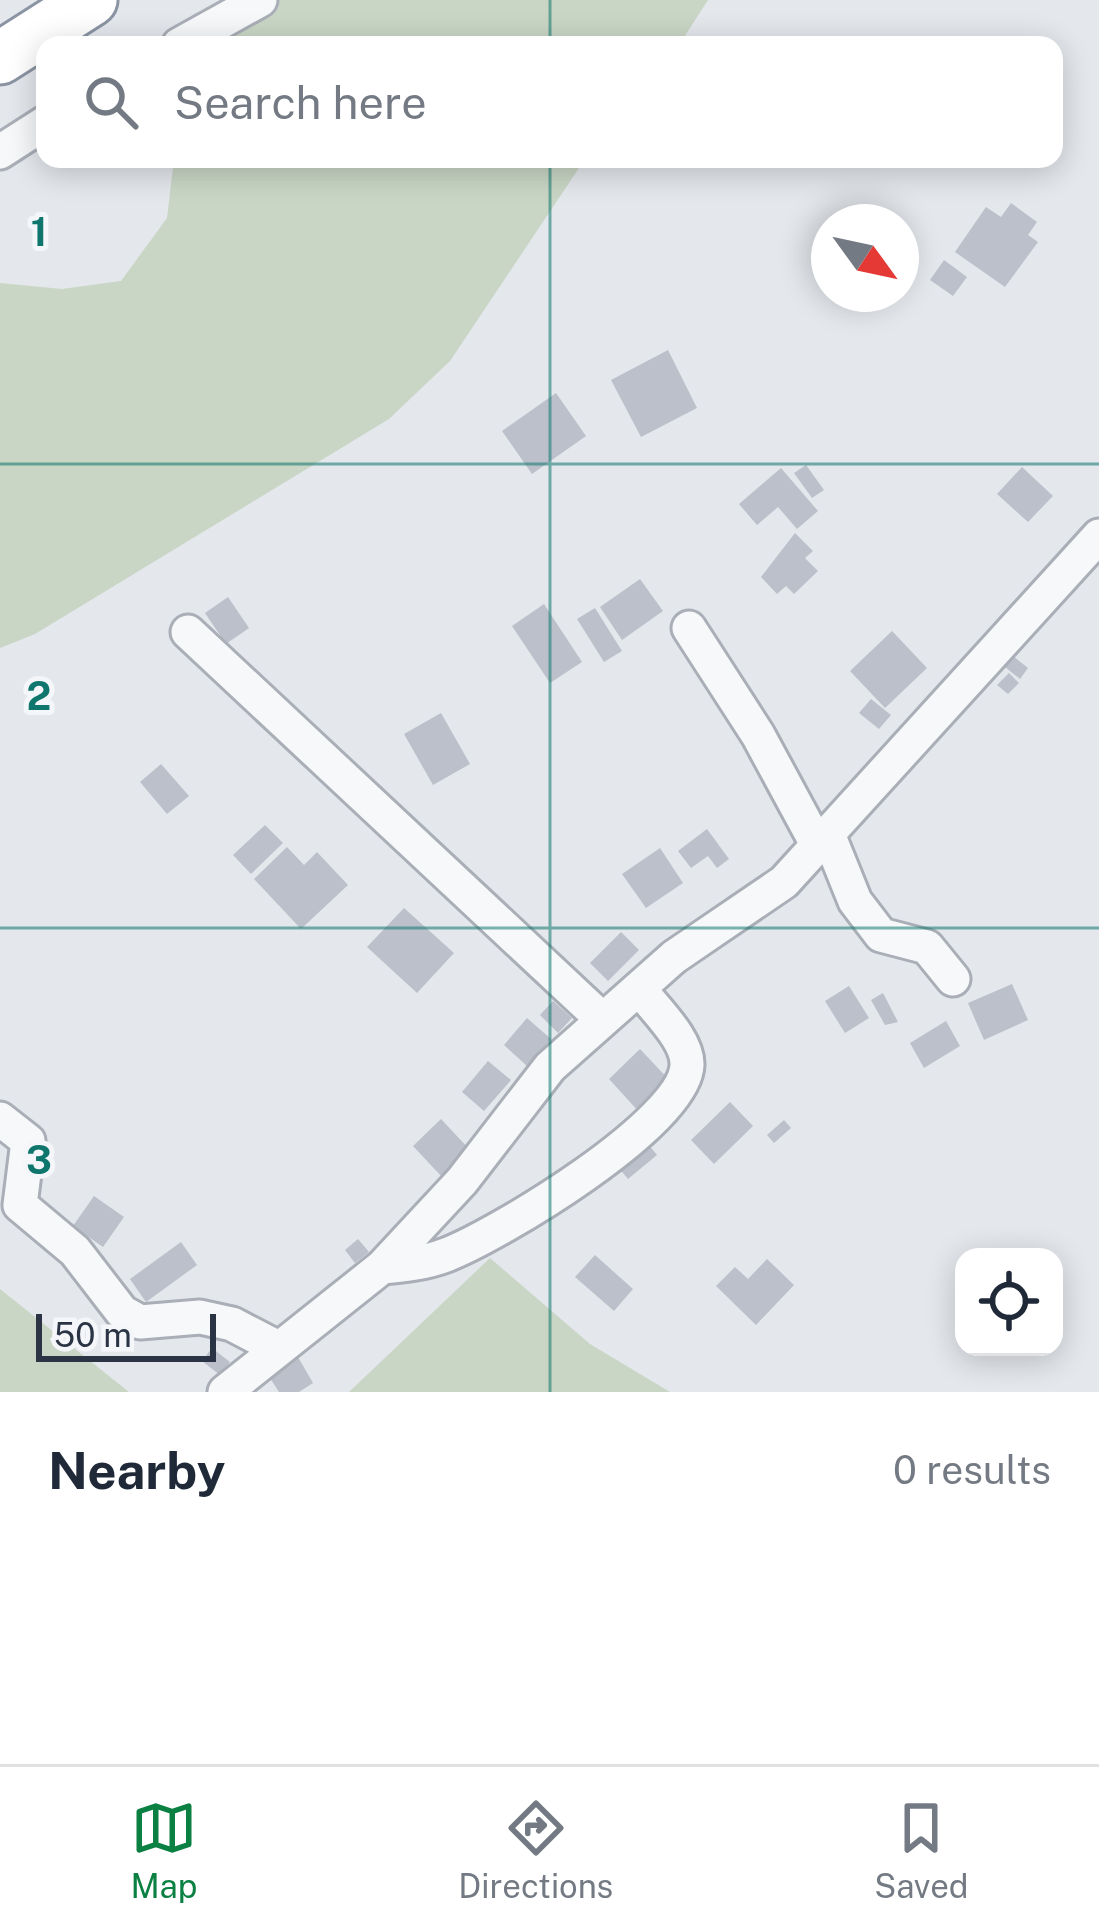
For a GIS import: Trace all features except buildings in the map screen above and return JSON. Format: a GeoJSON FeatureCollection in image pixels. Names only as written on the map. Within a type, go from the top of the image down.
{"type":"FeatureCollection","features":[{"type":"Feature","properties":{"kind":"highway"},"geometry":{"type":"LineString","coordinates":[[0,58],[91,0]]}},
{"type":"Feature","properties":{"kind":"street"},"geometry":{"type":"LineString","coordinates":[[194,36],[260,0]]}},
{"type":"Feature","properties":{"kind":"street"},"geometry":{"type":"LineString","coordinates":[[0,152],[36,129]]}},
{"type":"Feature","properties":{"kind":"street"},"geometry":{"type":"LineString","coordinates":[[225,1392],[382,1267],[462,1180],[550,1067],[674,957],[784,882],[1099,536]]}},
{"type":"Feature","properties":{"kind":"street"},"geometry":{"type":"LineString","coordinates":[[689,628],[823,840],[854,901],[881,935],[927,947],[953,979]]}},
{"type":"Feature","properties":{"kind":"street"},"geometry":{"type":"LineString","coordinates":[[188,632],[603,1020]]}},
{"type":"Feature","properties":{"kind":"street"},"geometry":{"type":"LineString","coordinates":[[382,1267],[446,1255],[537,1207],[647,1125],[683,1082],[687,1064],[684,1049],[639,988]]}},
{"type":"Feature","properties":{"kind":"street"},"geometry":{"type":"LineString","coordinates":[[0,1119],[28,1141],[20,1205],[75,1251],[122,1312],[140,1322],[200,1317],[232,1324],[278,1348]]}},
{"type":"Feature","properties":{"kind":"green space"},"geometry":{"type":"Polygon","coordinates":[[[230,0],[708,0],[685,36],[204,36],[230,0]]]}},
{"type":"Feature","properties":{"kind":"green space"},"geometry":{"type":"Polygon","coordinates":[[[173,168],[579,168],[450,361],[389,419],[35,634],[0,648],[0,283],[62,289],[121,281],[167,218],[173,168]]]}},
{"type":"Feature","properties":{"kind":"green space"},"geometry":{"type":"Polygon","coordinates":[[[490,1258],[590,1344],[670,1392],[349,1392],[490,1258]]]}},
{"type":"Feature","properties":{"kind":"green space"},"geometry":{"type":"Polygon","coordinates":[[[0,1289],[129,1392],[0,1392],[0,1289]]]}}]}
